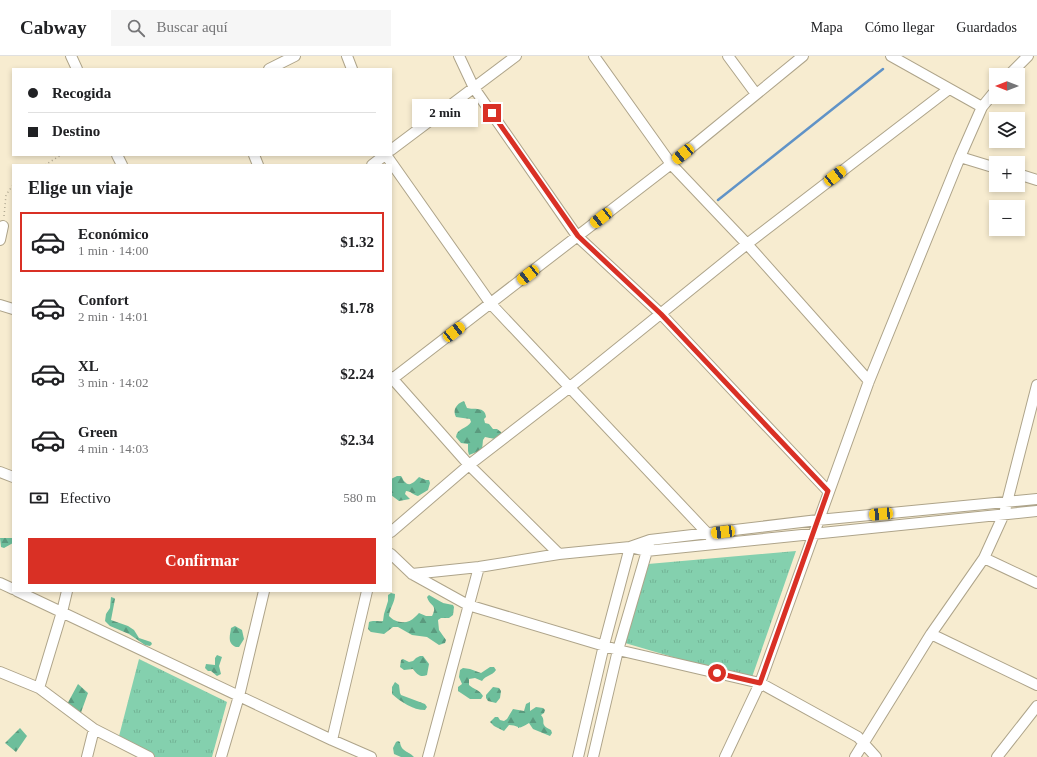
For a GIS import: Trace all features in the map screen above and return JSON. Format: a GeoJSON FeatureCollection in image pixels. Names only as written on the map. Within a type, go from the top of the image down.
{"type":"FeatureCollection","features":[{"type":"Feature","properties":{"kind":"street"},"geometry":{"type":"LineString","coordinates":[[271,68],[295,56]]}},
{"type":"Feature","properties":{"kind":"street"},"geometry":{"type":"LineString","coordinates":[[346,56],[352,68]]}},
{"type":"Feature","properties":{"kind":"street"},"geometry":{"type":"LineString","coordinates":[[459,56],[474,88],[578,236],[661,314],[828,491]]}},
{"type":"Feature","properties":{"kind":"street"},"geometry":{"type":"LineString","coordinates":[[392,149],[516,56]]}},
{"type":"Feature","properties":{"kind":"street"},"geometry":{"type":"LineString","coordinates":[[594,56],[671,164],[747,244],[869,381]]}},
{"type":"Feature","properties":{"kind":"street"},"geometry":{"type":"LineString","coordinates":[[728,56],[756,94]]}},
{"type":"Feature","properties":{"kind":"street"},"geometry":{"type":"LineString","coordinates":[[559,554],[469,465],[392,378],[671,164],[803,56]]}},
{"type":"Feature","properties":{"kind":"street"},"geometry":{"type":"LineString","coordinates":[[891,56],[982,107]]}},
{"type":"Feature","properties":{"kind":"street"},"geometry":{"type":"LineString","coordinates":[[1015,68],[1028,56]]}},
{"type":"Feature","properties":{"kind":"street"},"geometry":{"type":"LineString","coordinates":[[74,57],[78,68]]}},
{"type":"Feature","properties":{"kind":"street"},"geometry":{"type":"LineString","coordinates":[[392,531],[469,465],[570,387],[747,244],[949,89]]}},
{"type":"Feature","properties":{"kind":"street"},"geometry":{"type":"LineString","coordinates":[[725,757],[760,683],[828,491],[869,381],[960,157],[982,107],[989,98]]}},
{"type":"Feature","properties":{"kind":"street"},"geometry":{"type":"LineString","coordinates":[[373,164],[384,156]]}},
{"type":"Feature","properties":{"kind":"street"},"geometry":{"type":"LineString","coordinates":[[960,157],[989,166]]}},
{"type":"Feature","properties":{"kind":"street"},"geometry":{"type":"LineString","coordinates":[[392,165],[490,304],[570,387],[715,543]]}},
{"type":"Feature","properties":{"kind":"street"},"geometry":{"type":"LineString","coordinates":[[1025,176],[1037,180]]}},
{"type":"Feature","properties":{"kind":"street"},"geometry":{"type":"LineString","coordinates":[[0,240],[3,226]]}},
{"type":"Feature","properties":{"kind":"street"},"geometry":{"type":"LineString","coordinates":[[0,305],[12,309]]}},
{"type":"Feature","properties":{"kind":"street"},"geometry":{"type":"LineString","coordinates":[[855,757],[931,634],[984,558],[1004,514],[1037,385]]}},
{"type":"Feature","properties":{"kind":"street"},"geometry":{"type":"LineString","coordinates":[[0,472],[12,477]]}},
{"type":"Feature","properties":{"kind":"street"},"geometry":{"type":"LineString","coordinates":[[412,574],[479,567],[559,554],[630,547],[650,540],[818,520],[1037,499]]}},
{"type":"Feature","properties":{"kind":"street"},"geometry":{"type":"LineString","coordinates":[[630,547],[646,551],[1037,511]]}},
{"type":"Feature","properties":{"kind":"street"},"geometry":{"type":"LineString","coordinates":[[593,757],[618,650],[650,540]]}},
{"type":"Feature","properties":{"kind":"street"},"geometry":{"type":"LineString","coordinates":[[578,757],[604,645],[630,547]]}},
{"type":"Feature","properties":{"kind":"street"},"geometry":{"type":"LineString","coordinates":[[392,555],[412,574],[468,605],[618,650],[760,683],[858,737],[876,757]]}},
{"type":"Feature","properties":{"kind":"street"},"geometry":{"type":"LineString","coordinates":[[984,558],[1037,583]]}},
{"type":"Feature","properties":{"kind":"street"},"geometry":{"type":"LineString","coordinates":[[428,757],[479,567]]}},
{"type":"Feature","properties":{"kind":"street"},"geometry":{"type":"LineString","coordinates":[[0,583],[12,589]]}},
{"type":"Feature","properties":{"kind":"street"},"geometry":{"type":"LineString","coordinates":[[19,592],[371,757]]}},
{"type":"Feature","properties":{"kind":"street"},"geometry":{"type":"LineString","coordinates":[[39,688],[67,592]]}},
{"type":"Feature","properties":{"kind":"street"},"geometry":{"type":"LineString","coordinates":[[220,757],[239,696],[262,592]]}},
{"type":"Feature","properties":{"kind":"street"},"geometry":{"type":"LineString","coordinates":[[332,740],[367,592]]}},
{"type":"Feature","properties":{"kind":"street"},"geometry":{"type":"LineString","coordinates":[[931,634],[1037,685]]}},
{"type":"Feature","properties":{"kind":"street"},"geometry":{"type":"LineString","coordinates":[[0,672],[39,688],[94,729],[149,757]]}},
{"type":"Feature","properties":{"kind":"street"},"geometry":{"type":"LineString","coordinates":[[997,757],[1037,706]]}},
{"type":"Feature","properties":{"kind":"street"},"geometry":{"type":"LineString","coordinates":[[87,757],[94,729]]}},
{"type":"Feature","properties":{"kind":"path"},"geometry":{"type":"LineString","coordinates":[[47,164],[59,156]]}},
{"type":"Feature","properties":{"kind":"path"},"geometry":{"type":"LineString","coordinates":[[3,226],[6,195],[12,186]]}},
{"type":"Feature","properties":{"kind":"green space"},"geometry":{"type":"Polygon","coordinates":[[[464,401],[467,408],[484,411],[486,417],[484,419],[485,423],[489,424],[493,429],[497,429],[501,432],[501,436],[495,439],[485,437],[483,440],[482,450],[469,455],[468,444],[461,443],[456,437],[460,430],[471,422],[470,419],[456,417],[455,414],[456,407],[459,403],[464,401]]]}},
{"type":"Feature","properties":{"kind":"green space"},"geometry":{"type":"Polygon","coordinates":[[[401,476],[404,482],[411,484],[419,477],[429,480],[430,483],[428,490],[418,496],[406,491],[405,494],[410,499],[399,501],[392,496],[392,478],[401,476]]]}},
{"type":"Feature","properties":{"kind":"green space"},"geometry":{"type":"Polygon","coordinates":[[[0,538],[12,538],[12,544],[4,548],[1,547],[0,538]]]}},
{"type":"Feature","properties":{"kind":"green space"},"geometry":{"type":"Polygon","coordinates":[[[796,551],[751,680],[625,643],[648,564],[796,551]]]}},
{"type":"Feature","properties":{"kind":"green space"},"geometry":{"type":"Polygon","coordinates":[[[391,593],[395,594],[395,597],[389,616],[398,622],[412,620],[419,613],[426,616],[432,616],[434,607],[428,600],[427,597],[429,595],[443,603],[453,605],[453,615],[449,618],[441,618],[438,620],[439,630],[446,640],[445,643],[439,645],[427,637],[412,635],[398,627],[393,627],[384,634],[371,632],[368,629],[369,622],[383,621],[388,595],[391,593]]]}},
{"type":"Feature","properties":{"kind":"green space"},"geometry":{"type":"Polygon","coordinates":[[[111,597],[115,599],[111,620],[128,626],[134,630],[139,638],[151,642],[152,644],[150,646],[145,645],[129,634],[110,626],[105,621],[106,614],[110,608],[111,597]]]}},
{"type":"Feature","properties":{"kind":"green space"},"geometry":{"type":"Polygon","coordinates":[[[235,626],[242,630],[244,639],[239,647],[233,645],[230,641],[231,628],[235,626]]]}},
{"type":"Feature","properties":{"kind":"green space"},"geometry":{"type":"Polygon","coordinates":[[[217,655],[222,657],[219,666],[221,674],[217,676],[205,668],[206,664],[215,665],[215,658],[217,655]]]}},
{"type":"Feature","properties":{"kind":"green space"},"geometry":{"type":"Polygon","coordinates":[[[423,656],[429,664],[427,675],[421,676],[413,669],[404,670],[400,667],[401,660],[403,659],[409,662],[423,656]]]}},
{"type":"Feature","properties":{"kind":"green space"},"geometry":{"type":"Polygon","coordinates":[[[139,659],[227,702],[212,757],[151,757],[118,740],[139,659]]]}},
{"type":"Feature","properties":{"kind":"green space"},"geometry":{"type":"Polygon","coordinates":[[[490,667],[494,667],[496,670],[482,681],[475,678],[469,679],[469,685],[480,692],[483,696],[481,699],[470,699],[458,691],[458,687],[462,684],[459,677],[460,670],[463,668],[470,669],[481,673],[490,667]]]}},
{"type":"Feature","properties":{"kind":"green space"},"geometry":{"type":"Polygon","coordinates":[[[395,682],[399,685],[401,695],[425,704],[427,707],[425,710],[416,709],[407,705],[392,694],[392,687],[395,682]]]}},
{"type":"Feature","properties":{"kind":"green space"},"geometry":{"type":"Polygon","coordinates":[[[78,684],[88,693],[79,718],[65,708],[78,684]]]}},
{"type":"Feature","properties":{"kind":"green space"},"geometry":{"type":"Polygon","coordinates":[[[493,687],[499,688],[501,691],[500,698],[496,703],[488,701],[486,698],[486,695],[493,687]]]}},
{"type":"Feature","properties":{"kind":"green space"},"geometry":{"type":"Polygon","coordinates":[[[530,702],[530,711],[536,707],[543,708],[545,710],[541,715],[545,726],[551,730],[552,733],[550,736],[533,729],[529,723],[520,727],[509,725],[504,731],[494,726],[490,722],[495,717],[498,717],[500,720],[504,721],[513,709],[524,711],[526,704],[530,702]]]}},
{"type":"Feature","properties":{"kind":"green space"},"geometry":{"type":"Polygon","coordinates":[[[20,728],[27,736],[16,752],[5,743],[20,728]]]}},
{"type":"Feature","properties":{"kind":"green space"},"geometry":{"type":"Polygon","coordinates":[[[398,741],[404,750],[414,757],[401,757],[394,754],[393,748],[398,741]]]}},
{"type":"Feature","properties":{"kind":"waterway"},"geometry":{"type":"LineString","coordinates":[[718,200],[883,69]]}},
{"type":"Feature","properties":{"kind":"route"},"geometry":{"type":"LineString","coordinates":[[492,113],[578,236],[661,314],[828,491],[760,683],[717,673]]}}]}
